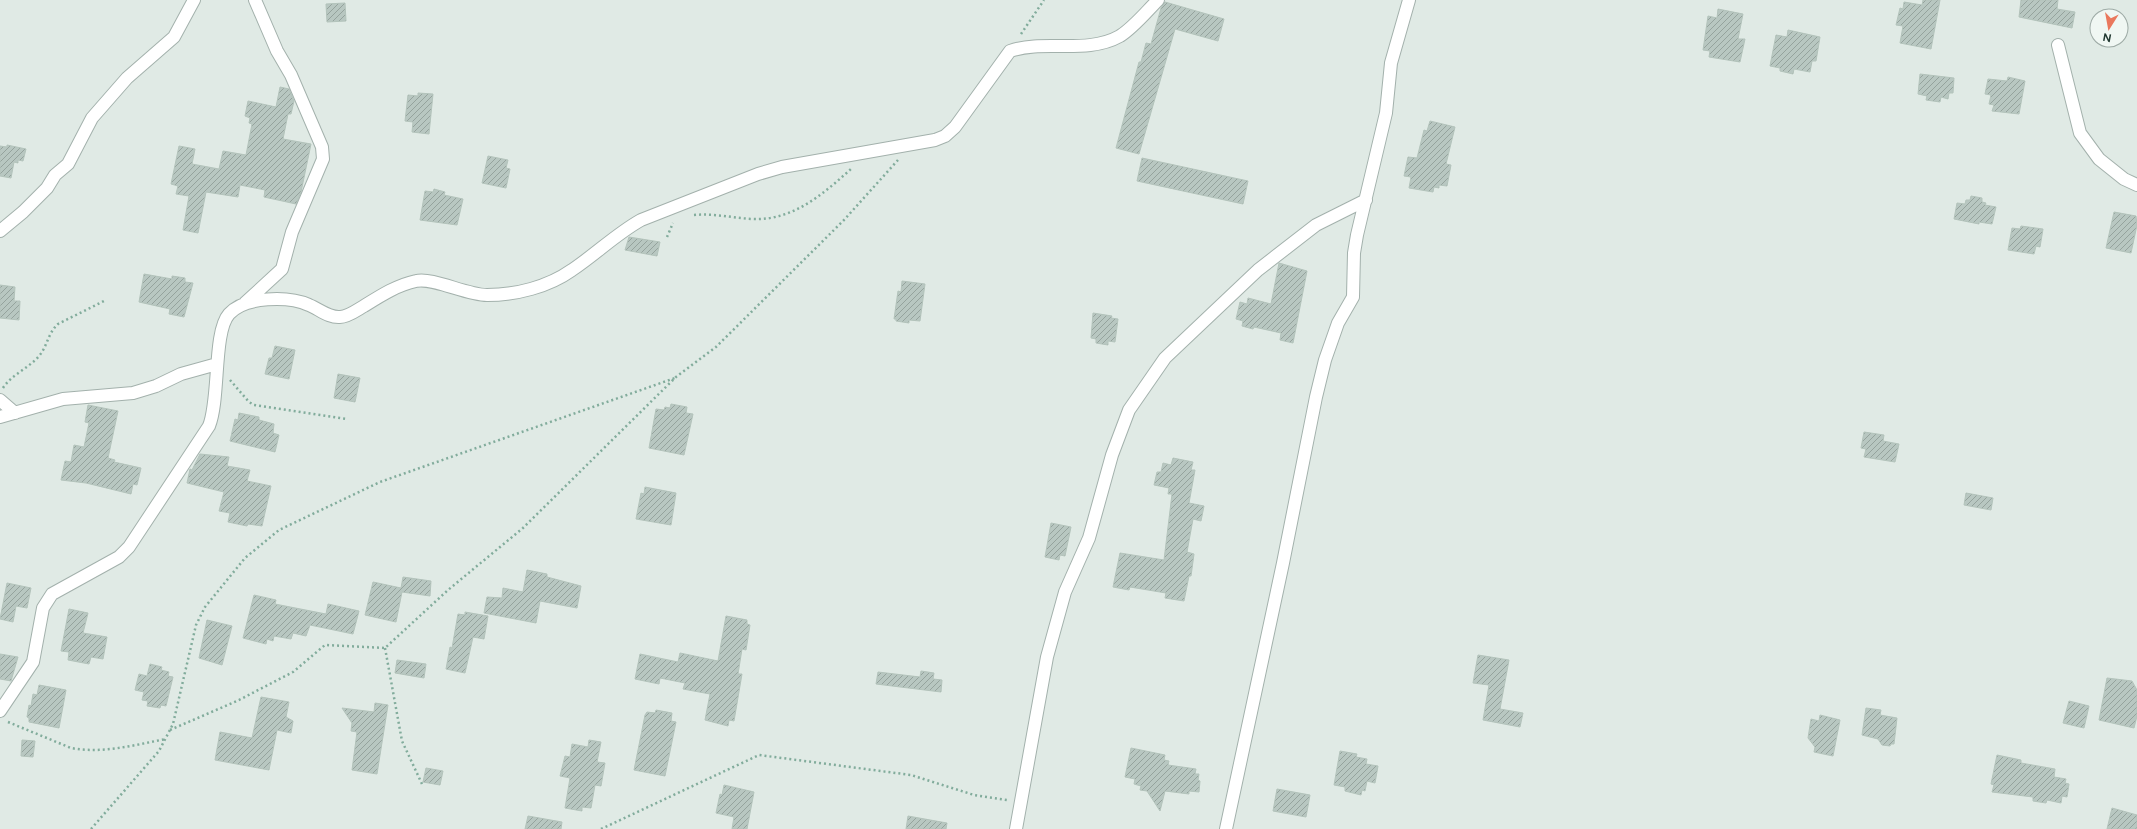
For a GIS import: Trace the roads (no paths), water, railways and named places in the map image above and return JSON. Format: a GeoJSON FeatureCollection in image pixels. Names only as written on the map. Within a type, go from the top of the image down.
{"type":"FeatureCollection","features":[{"type":"Feature","properties":{"kind":"street"},"geometry":{"type":"LineString","coordinates":[[0,231],[23,212],[47,188],[55,175],[68,164],[92,118],[127,78],[174,37],[194,0]]}},
{"type":"Feature","properties":{"kind":"street"},"geometry":{"type":"LineString","coordinates":[[0,711],[33,662],[43,608],[52,594],[118,557],[129,547],[209,426],[213,412],[217,364],[224,320],[282,269],[292,232],[323,159],[322,147],[298,89],[277,51],[255,0]]}},
{"type":"Feature","properties":{"kind":"street"},"geometry":{"type":"LineString","coordinates":[[245,303],[281,299],[308,304],[330,316],[341,318],[388,292],[417,281],[477,295],[529,291],[571,271],[624,230],[641,220],[771,170],[935,140],[945,136],[955,127],[1010,51],[1036,45],[1089,45],[1119,37],[1158,0]]}},
{"type":"Feature","properties":{"kind":"street"},"geometry":{"type":"LineString","coordinates":[[1226,829],[1283,564],[1316,397],[1325,360],[1338,323],[1353,297],[1354,253],[1386,113],[1391,63],[1409,0]]}},
{"type":"Feature","properties":{"kind":"street"},"geometry":{"type":"LineString","coordinates":[[2058,45],[2080,133],[2100,159],[2124,179],[2137,185]]}},
{"type":"Feature","properties":{"kind":"street"},"geometry":{"type":"LineString","coordinates":[[1016,829],[1047,657],[1065,592],[1089,538],[1112,455],[1129,410],[1166,358],[1258,270],[1316,225],[1366,200]]}},
{"type":"Feature","properties":{"kind":"street"},"geometry":{"type":"LineString","coordinates":[[0,417],[63,400],[133,393],[156,386],[181,374],[217,364]]}},
{"type":"Feature","properties":{"kind":"street"},"geometry":{"type":"LineString","coordinates":[[0,400],[15,413]]}}]}
